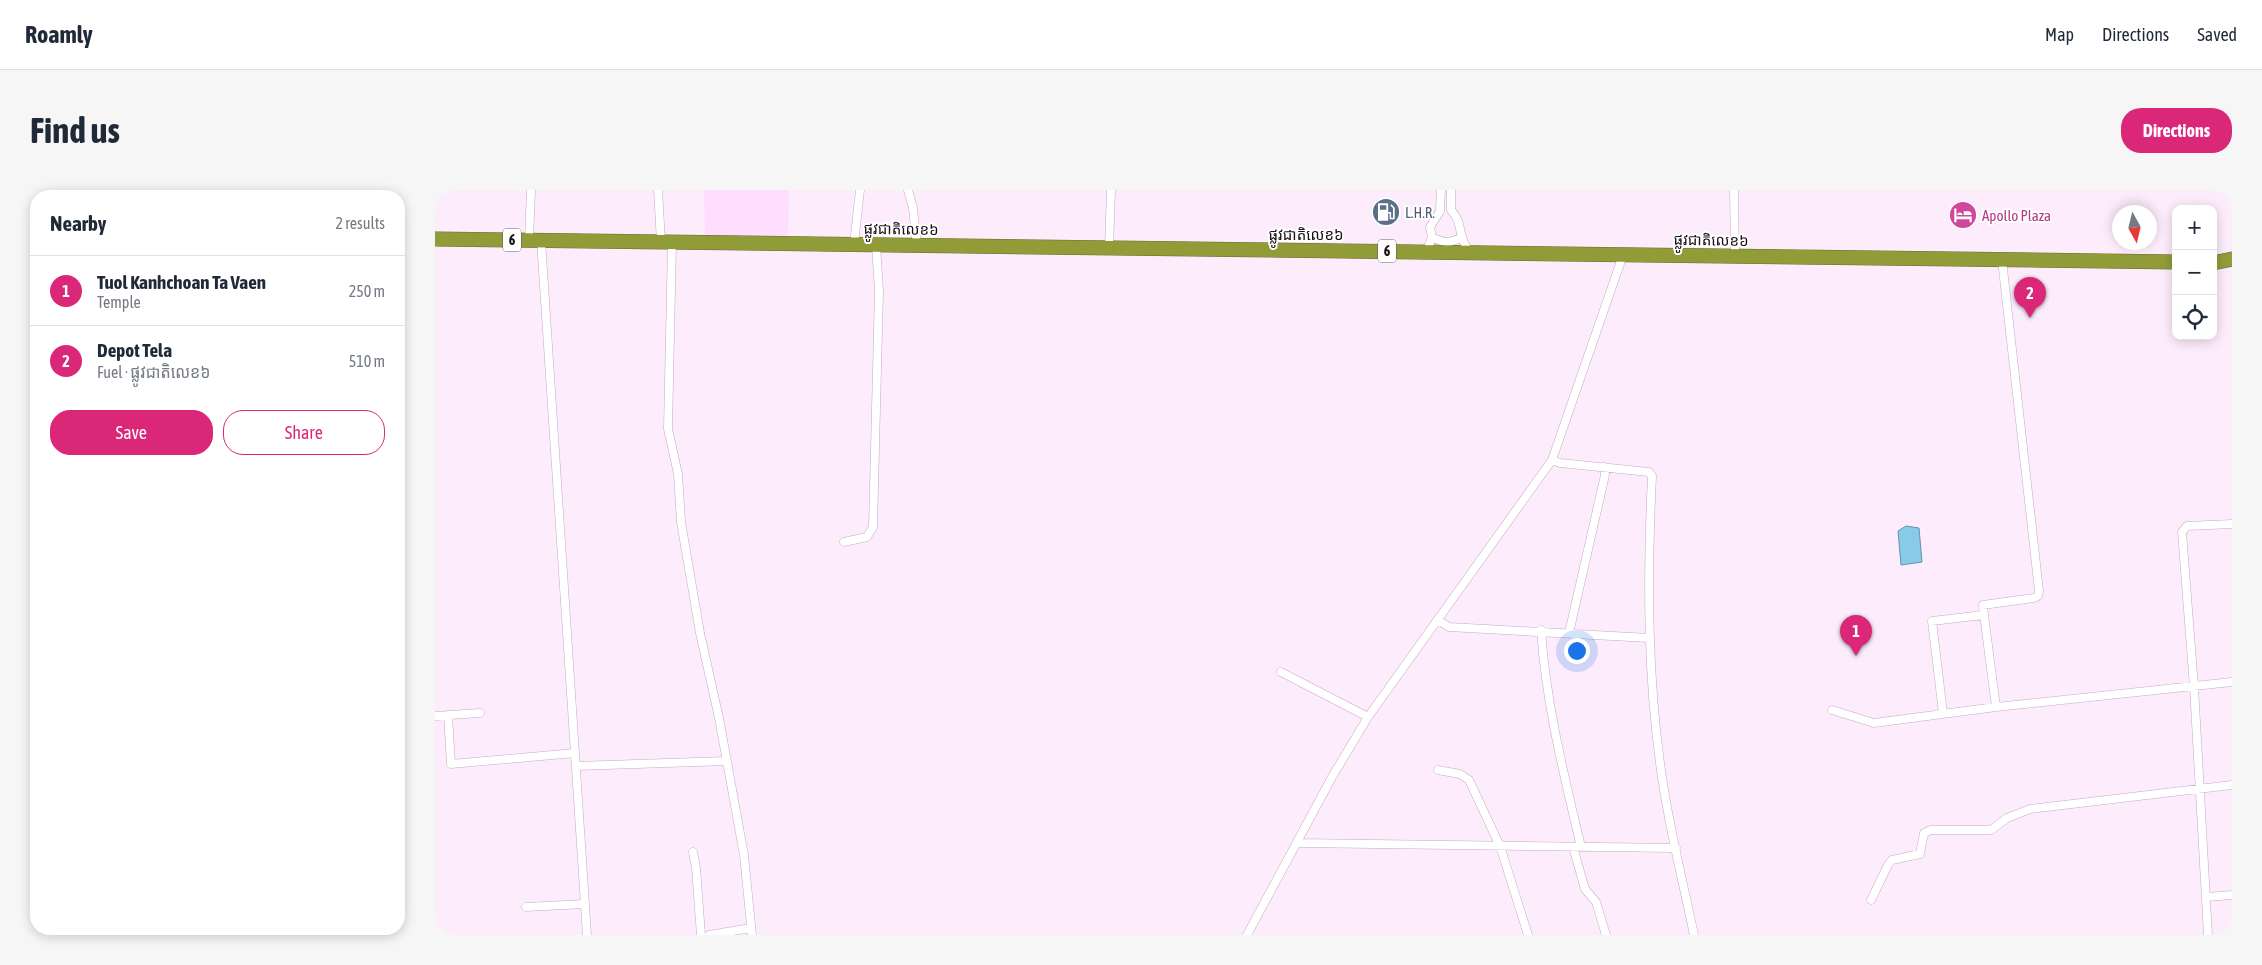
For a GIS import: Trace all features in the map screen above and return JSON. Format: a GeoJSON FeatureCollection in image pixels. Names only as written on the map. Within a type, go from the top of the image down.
{"type":"FeatureCollection","features":[{"type":"Feature","properties":{"kind":"highway","name":"ផ្លូវជាតិលេខ៦"},"geometry":{"type":"LineString","coordinates":[[435,239],[2172,262]]}},
{"type":"Feature","properties":{"kind":"highway"},"geometry":{"type":"LineString","coordinates":[[2217,262],[2232,259]]}},
{"type":"Feature","properties":{"kind":"highway"},"geometry":{"type":"LineString","coordinates":[[2217,264],[2232,269]]}},
{"type":"Feature","properties":{"kind":"street"},"geometry":{"type":"LineString","coordinates":[[531,190],[575,752],[583,904],[587,935]]}},
{"type":"Feature","properties":{"kind":"street"},"geometry":{"type":"LineString","coordinates":[[658,190],[666,242],[668,429],[678,474],[681,522],[700,633],[727,761],[744,856],[751,931],[709,935]]}},
{"type":"Feature","properties":{"kind":"street"},"geometry":{"type":"LineString","coordinates":[[854,244],[860,190]]}},
{"type":"Feature","properties":{"kind":"street"},"geometry":{"type":"LineString","coordinates":[[908,190],[913,208],[917,245]]}},
{"type":"Feature","properties":{"kind":"street"},"geometry":{"type":"LineString","coordinates":[[1109,248],[1111,190]]}},
{"type":"Feature","properties":{"kind":"street"},"geometry":{"type":"LineString","coordinates":[[1427,251],[1432,237],[1431,227],[1440,211],[1441,190]]}},
{"type":"Feature","properties":{"kind":"street"},"geometry":{"type":"LineString","coordinates":[[1451,190],[1451,210],[1458,218],[1462,237],[1470,253]]}},
{"type":"Feature","properties":{"kind":"street"},"geometry":{"type":"LineString","coordinates":[[1734,190],[1735,256]]}},
{"type":"Feature","properties":{"kind":"street"},"geometry":{"type":"LineString","coordinates":[[1432,237],[1442,242],[1453,242],[1462,237]]}},
{"type":"Feature","properties":{"kind":"street"},"geometry":{"type":"LineString","coordinates":[[844,542],[867,537],[873,527],[879,291],[876,245]]}},
{"type":"Feature","properties":{"kind":"street"},"geometry":{"type":"LineString","coordinates":[[1247,935],[1332,777],[1368,717],[1552,460],[1623,255]]}},
{"type":"Feature","properties":{"kind":"street"},"geometry":{"type":"LineString","coordinates":[[1996,707],[1983,605],[2034,598],[2038,596],[2039,591],[2002,260]]}},
{"type":"Feature","properties":{"kind":"street"},"geometry":{"type":"LineString","coordinates":[[1552,460],[1560,463],[1649,472],[1652,476],[1648,550],[1649,638],[1658,745],[1664,791],[1694,935]]}},
{"type":"Feature","properties":{"kind":"street"},"geometry":{"type":"LineString","coordinates":[[1569,633],[1605,475],[1604,467]]}},
{"type":"Feature","properties":{"kind":"street"},"geometry":{"type":"LineString","coordinates":[[2208,935],[2194,687],[2182,532],[2187,526],[2232,524]]}},
{"type":"Feature","properties":{"kind":"street"},"geometry":{"type":"LineString","coordinates":[[1943,713],[1932,621],[1984,614]]}},
{"type":"Feature","properties":{"kind":"street"},"geometry":{"type":"LineString","coordinates":[[1438,620],[1449,627],[1541,630],[1649,638]]}},
{"type":"Feature","properties":{"kind":"street"},"geometry":{"type":"LineString","coordinates":[[1541,630],[1543,666],[1585,890],[1596,902],[1606,935]]}},
{"type":"Feature","properties":{"kind":"street"},"geometry":{"type":"LineString","coordinates":[[1281,672],[1368,717]]}},
{"type":"Feature","properties":{"kind":"street"},"geometry":{"type":"LineString","coordinates":[[1832,710],[1874,722],[2232,682]]}},
{"type":"Feature","properties":{"kind":"street"},"geometry":{"type":"LineString","coordinates":[[435,716],[480,713]]}},
{"type":"Feature","properties":{"kind":"street"},"geometry":{"type":"LineString","coordinates":[[448,715],[451,764],[575,752]]}},
{"type":"Feature","properties":{"kind":"street"},"geometry":{"type":"LineString","coordinates":[[576,766],[727,761]]}},
{"type":"Feature","properties":{"kind":"street"},"geometry":{"type":"LineString","coordinates":[[1439,770],[1460,774],[1469,780],[1500,846],[1527,935]]}},
{"type":"Feature","properties":{"kind":"street"},"geometry":{"type":"LineString","coordinates":[[1871,900],[1892,860],[1920,854],[1925,833],[1931,830],[1991,830],[2007,818],[2030,809],[2232,786]]}},
{"type":"Feature","properties":{"kind":"street"},"geometry":{"type":"LineString","coordinates":[[1297,843],[1676,848]]}},
{"type":"Feature","properties":{"kind":"street"},"geometry":{"type":"LineString","coordinates":[[693,852],[701,935]]}},
{"type":"Feature","properties":{"kind":"street"},"geometry":{"type":"LineString","coordinates":[[2207,897],[2232,895]]}},
{"type":"Feature","properties":{"kind":"street"},"geometry":{"type":"LineString","coordinates":[[526,906],[583,904]]}},
{"type":"Feature","properties":{"kind":"shaded area"},"geometry":{"type":"Polygon","coordinates":[[[704,190],[789,190],[788,239],[705,238],[704,190]]]}},
{"type":"Feature","properties":{"kind":"water"},"geometry":{"type":"Polygon","coordinates":[[[1906,526],[1919,528],[1922,562],[1901,565],[1898,531],[1906,526]]]}},
{"type":"Feature","properties":{"kind":"place","name":"L.H.R."},"geometry":{"type":"Point","coordinates":[1386,212]}},
{"type":"Feature","properties":{"kind":"place","name":"Apollo Plaza"},"geometry":{"type":"Point","coordinates":[1963,215]}},
{"type":"Feature","properties":{"kind":"place","name":"Depot Tela"},"geometry":{"type":"Point","coordinates":[2030,318]}},
{"type":"Feature","properties":{"kind":"place","name":"Tuol Kanhchoan Ta Vaen"},"geometry":{"type":"Point","coordinates":[1856,656]}}]}
